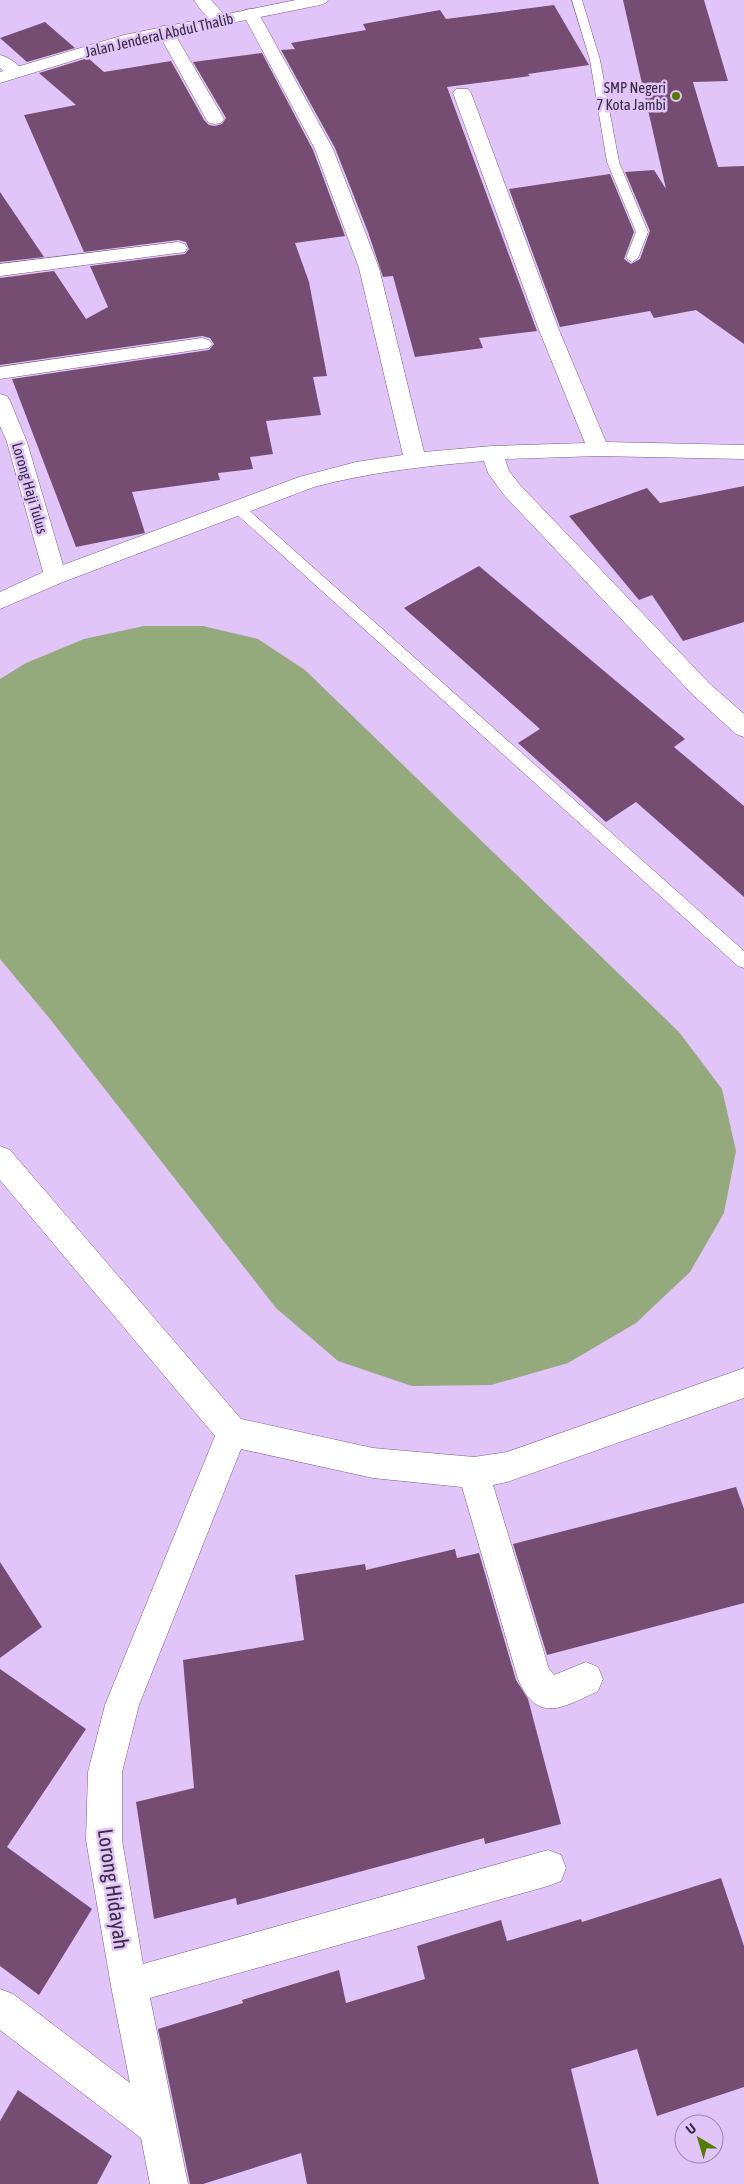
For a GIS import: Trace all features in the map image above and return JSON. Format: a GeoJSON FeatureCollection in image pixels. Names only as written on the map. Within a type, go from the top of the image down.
{"type":"FeatureCollection","features":[{"type":"Feature","properties":{"kind":"street"},"geometry":{"type":"LineString","coordinates":[[202,0],[221,20]]}},
{"type":"Feature","properties":{"kind":"street","name":"Jalan Jenderal Abdul Thalib"},"geometry":{"type":"LineString","coordinates":[[8,75],[124,40],[320,0]]}},
{"type":"Feature","properties":{"kind":"street"},"geometry":{"type":"LineString","coordinates":[[251,14],[324,149],[369,268],[415,460]]}},
{"type":"Feature","properties":{"kind":"street"},"geometry":{"type":"LineString","coordinates":[[165,31],[215,119]]}},
{"type":"Feature","properties":{"kind":"street"},"geometry":{"type":"LineString","coordinates":[[0,60],[8,75]]}},
{"type":"Feature","properties":{"kind":"street"},"geometry":{"type":"LineString","coordinates":[[462,93],[549,330],[598,449]]}},
{"type":"Feature","properties":{"kind":"street"},"geometry":{"type":"LineString","coordinates":[[0,270],[178,248]]}},
{"type":"Feature","properties":{"kind":"street"},"geometry":{"type":"LineString","coordinates":[[0,373],[202,344]]}},
{"type":"Feature","properties":{"kind":"street","name":"Lorong Haji Tulus"},"geometry":{"type":"LineString","coordinates":[[0,401],[17,442],[55,576]]}},
{"type":"Feature","properties":{"kind":"street"},"geometry":{"type":"LineString","coordinates":[[0,601],[55,576],[237,507],[307,482],[356,469],[415,460],[492,453],[598,449],[744,452]]}},
{"type":"Feature","properties":{"kind":"street"},"geometry":{"type":"LineString","coordinates":[[492,453],[498,473],[512,490],[701,689],[744,728]]}},
{"type":"Feature","properties":{"kind":"street"},"geometry":{"type":"LineString","coordinates":[[0,1159],[232,1432],[373,1463],[474,1473],[507,1467],[744,1383]]}},
{"type":"Feature","properties":{"kind":"street","name":"Lorong Hidayah"},"geometry":{"type":"LineString","coordinates":[[168,2184],[129,1986],[104,1840],[105,1772],[122,1705],[232,1432]]}},
{"type":"Feature","properties":{"kind":"street"},"geometry":{"type":"LineString","coordinates":[[474,1473],[535,1679],[548,1692],[569,1688],[586,1679]]}},
{"type":"Feature","properties":{"kind":"street"},"geometry":{"type":"LineString","coordinates":[[129,1986],[548,1868]]}},
{"type":"Feature","properties":{"kind":"street"},"geometry":{"type":"LineString","coordinates":[[0,2006],[157,2127]]}},
{"type":"Feature","properties":{"kind":"lane"},"geometry":{"type":"LineString","coordinates":[[577,0],[595,60],[614,162],[642,232],[632,258]]}},
{"type":"Feature","properties":{"kind":"lane"},"geometry":{"type":"LineString","coordinates":[[237,507],[744,961]]}},
{"type":"Feature","properties":{"kind":"green space"},"geometry":{"type":"Polygon","coordinates":[[[144,626],[203,626],[258,639],[305,670],[679,1032],[722,1089],[736,1151],[724,1213],[690,1272],[636,1323],[568,1363],[491,1385],[412,1386],[338,1361],[276,1308],[50,1019],[0,959],[0,679],[26,663],[84,639],[144,626]]]}},
{"type":"Feature","properties":{"kind":"building"},"geometry":{"type":"Polygon","coordinates":[[[623,0],[704,0],[728,81],[693,82],[718,167],[744,166],[744,344],[696,310],[654,318],[650,311],[560,327],[509,189],[610,174],[634,232],[624,259],[631,264],[640,259],[650,231],[625,172],[654,170],[666,189],[623,0]]]}},
{"type":"Feature","properties":{"kind":"building"},"geometry":{"type":"Polygon","coordinates":[[[554,5],[589,65],[528,74],[530,76],[447,87],[537,331],[479,338],[483,348],[415,357],[393,276],[383,277],[368,232],[335,148],[281,50],[295,49],[291,43],[366,30],[363,24],[440,10],[446,19],[554,5]]]}},
{"type":"Feature","properties":{"kind":"building"},"geometry":{"type":"Polygon","coordinates":[[[45,22],[75,48],[27,62],[0,38],[45,22]]]}},
{"type":"Feature","properties":{"kind":"building"},"geometry":{"type":"Polygon","coordinates":[[[262,53],[313,150],[345,236],[295,243],[309,282],[327,376],[313,377],[321,415],[266,421],[273,454],[250,457],[253,469],[218,473],[220,480],[132,492],[145,533],[76,547],[12,379],[209,350],[214,344],[210,338],[202,336],[0,365],[0,278],[54,271],[86,319],[108,307],[90,266],[185,254],[189,249],[186,242],[178,240],[84,252],[24,115],[76,105],[39,73],[88,58],[104,72],[171,61],[204,120],[209,125],[215,126],[222,124],[226,118],[193,62],[262,53]]]}},
{"type":"Feature","properties":{"kind":"building"},"geometry":{"type":"Polygon","coordinates":[[[0,192],[44,257],[0,262],[0,192]]]}},
{"type":"Feature","properties":{"kind":"building"},"geometry":{"type":"Polygon","coordinates":[[[744,486],[744,622],[683,641],[652,595],[639,600],[569,516],[647,488],[660,503],[744,486]]]}},
{"type":"Feature","properties":{"kind":"building"},"geometry":{"type":"Polygon","coordinates":[[[479,566],[685,739],[674,747],[744,806],[744,897],[636,802],[606,822],[518,743],[540,729],[404,608],[479,566]]]}},
{"type":"Feature","properties":{"kind":"building"},"geometry":{"type":"Polygon","coordinates":[[[736,1487],[744,1509],[744,1603],[547,1655],[513,1544],[736,1487]]]}},
{"type":"Feature","properties":{"kind":"building"},"geometry":{"type":"Polygon","coordinates":[[[455,1549],[457,1558],[479,1553],[516,1680],[528,1699],[561,1824],[485,1844],[484,1838],[237,1905],[236,1898],[154,1919],[136,1802],[194,1788],[183,1660],[304,1640],[295,1575],[365,1564],[366,1570],[455,1549]]]}},
{"type":"Feature","properties":{"kind":"building"},"geometry":{"type":"Polygon","coordinates":[[[0,1562],[42,1627],[0,1658],[0,1562]]]}},
{"type":"Feature","properties":{"kind":"building"},"geometry":{"type":"Polygon","coordinates":[[[0,1669],[86,1729],[7,1847],[92,1909],[39,1995],[0,1966],[0,1669]]]}},
{"type":"Feature","properties":{"kind":"building"},"geometry":{"type":"Polygon","coordinates":[[[721,1878],[744,1946],[744,2087],[657,2116],[637,2049],[571,2069],[599,2184],[307,2184],[301,2153],[203,2184],[190,2184],[158,2029],[243,2003],[242,2000],[339,1970],[346,2003],[425,1979],[417,1946],[501,1920],[507,1941],[581,1919],[582,1922],[721,1878]]]}},
{"type":"Feature","properties":{"kind":"building"},"geometry":{"type":"Polygon","coordinates":[[[18,2090],[112,2156],[97,2184],[0,2184],[0,2121],[18,2090]]]}},
{"type":"Feature","properties":{"kind":"place","name":"SMP Negeri 7 Kota Jambi"},"geometry":{"type":"Point","coordinates":[676,96]}}]}
